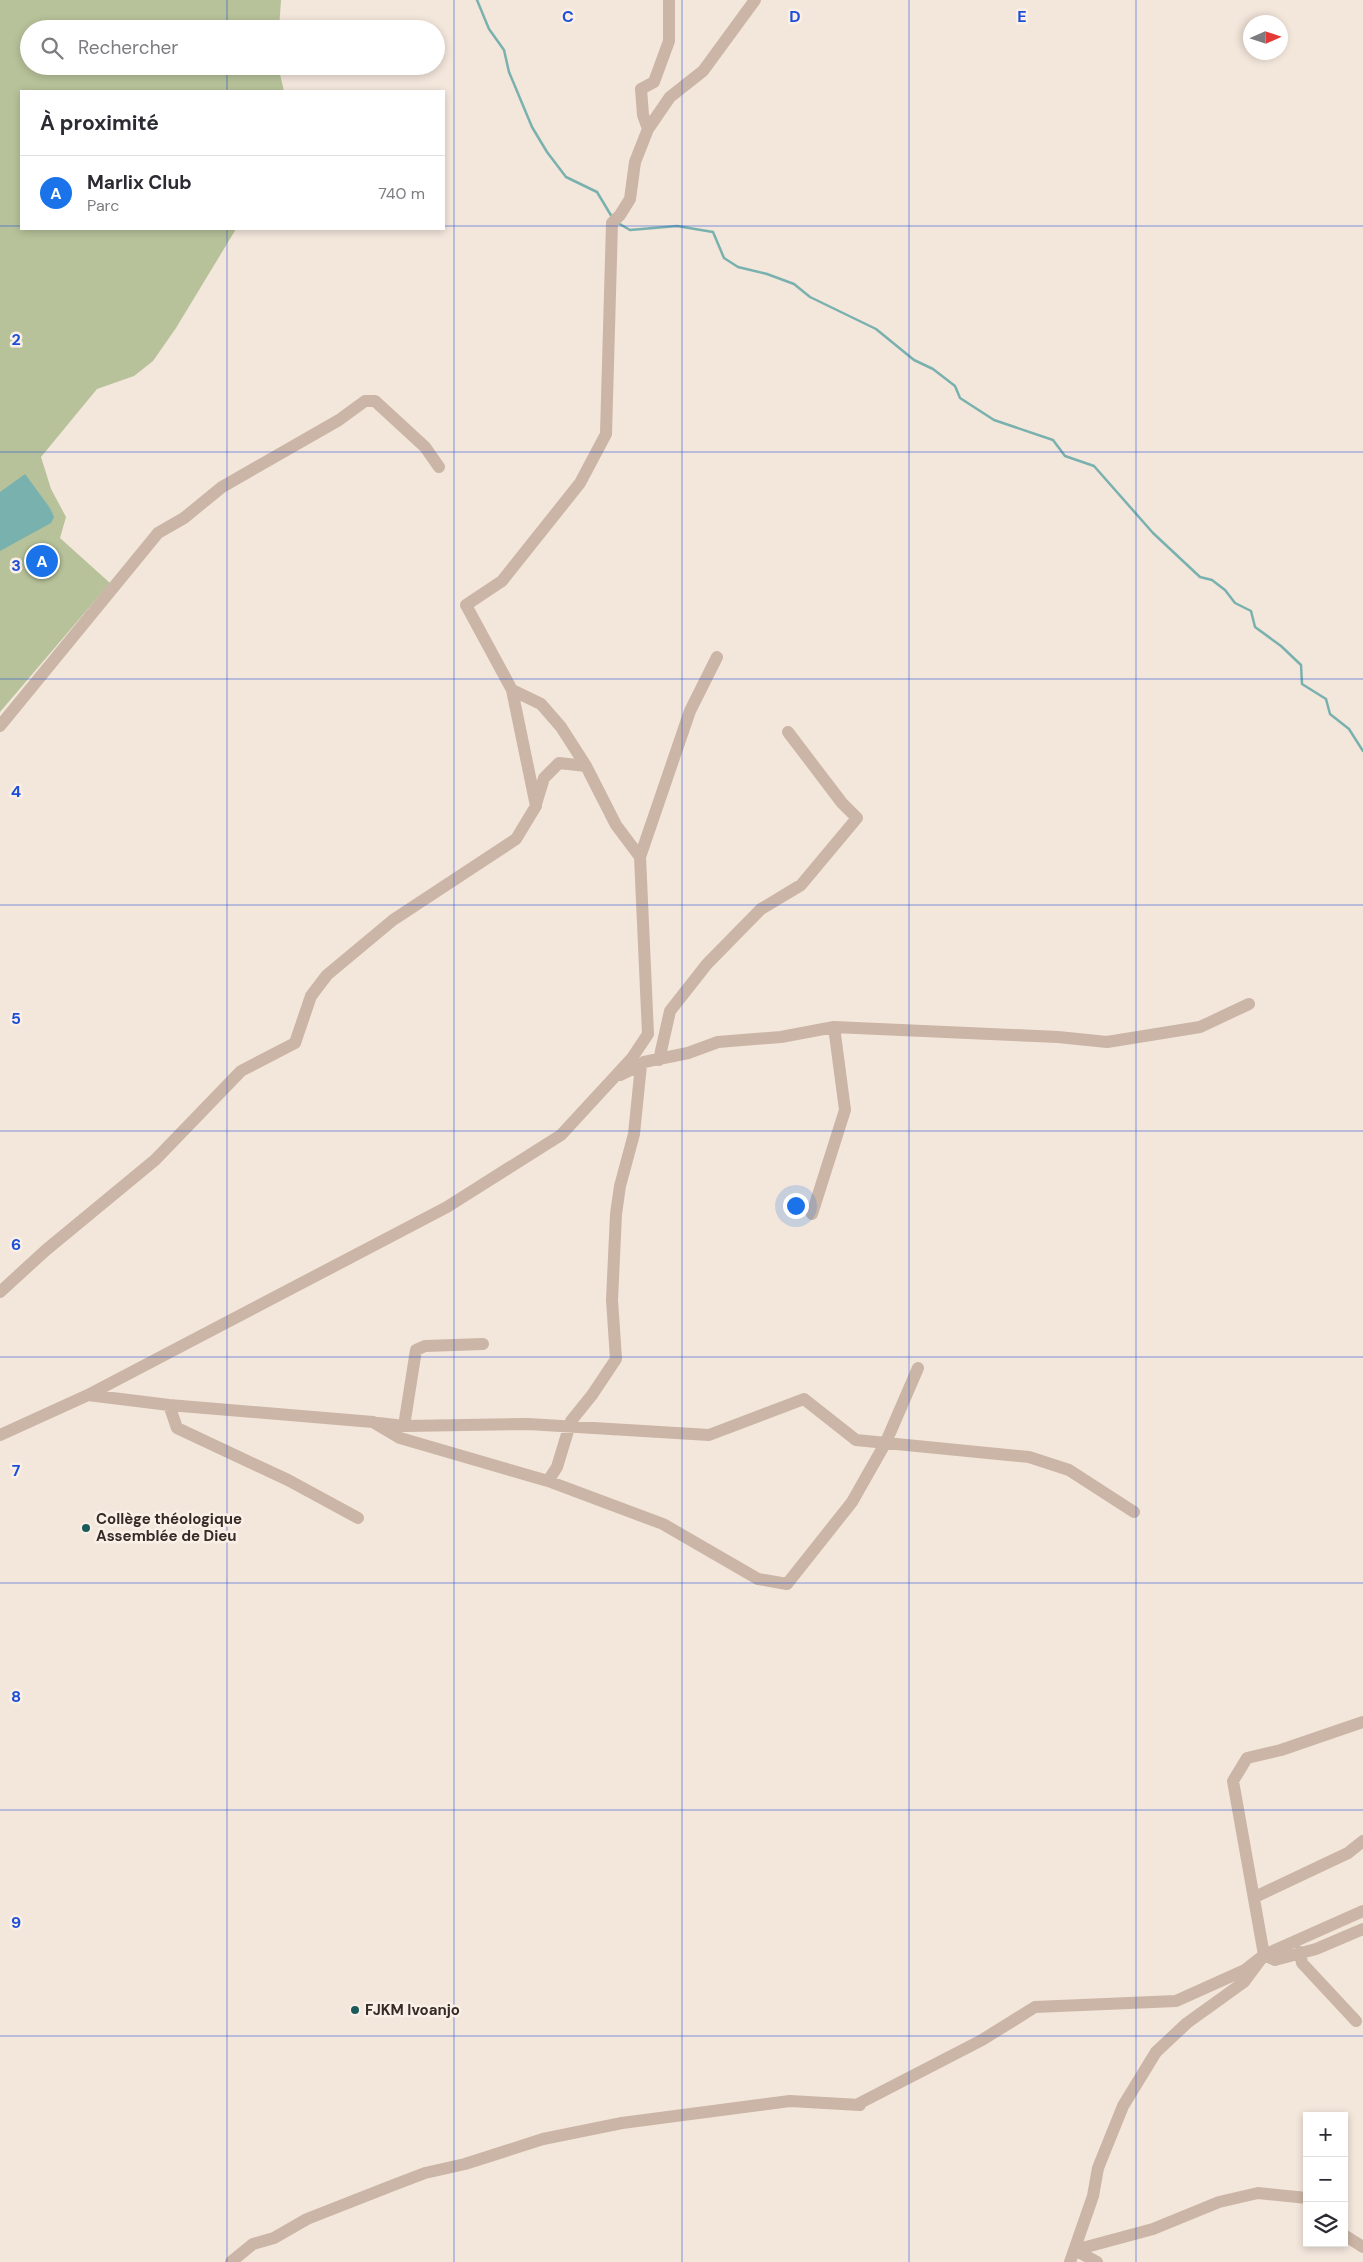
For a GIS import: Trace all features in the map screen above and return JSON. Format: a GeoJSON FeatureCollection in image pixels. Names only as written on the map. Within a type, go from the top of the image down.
{"type":"FeatureCollection","features":[{"type":"Feature","properties":{"kind":"street"},"geometry":{"type":"LineString","coordinates":[[648,129],[643,115],[641,89],[654,82],[668,41],[669,0]]}},
{"type":"Feature","properties":{"kind":"street"},"geometry":{"type":"LineString","coordinates":[[536,806],[512,690],[466,605],[502,582],[580,483],[606,434],[616,219],[630,199],[635,162],[648,129],[670,97],[703,71],[754,0]]}},
{"type":"Feature","properties":{"kind":"street"},"geometry":{"type":"LineString","coordinates":[[0,726],[158,533],[184,518],[222,487],[339,420],[365,401],[374,401],[425,447],[439,467]]}},
{"type":"Feature","properties":{"kind":"street"},"geometry":{"type":"LineString","coordinates":[[0,1435],[88,1395],[447,1207],[561,1135],[615,1077],[632,1058],[648,1034],[640,857],[690,711],[717,657]]}},
{"type":"Feature","properties":{"kind":"street"},"geometry":{"type":"LineString","coordinates":[[512,690],[541,704],[561,727],[586,766],[616,825],[640,857]]}},
{"type":"Feature","properties":{"kind":"street"},"geometry":{"type":"LineString","coordinates":[[659,1060],[670,1011],[707,964],[761,909],[801,885],[856,818],[842,804],[788,732]]}},
{"type":"Feature","properties":{"kind":"street"},"geometry":{"type":"LineString","coordinates":[[0,1292],[154,1160],[241,1071],[295,1043],[311,996],[327,975],[393,920],[516,840],[536,806],[544,778],[558,763],[586,766]]}},
{"type":"Feature","properties":{"kind":"street"},"geometry":{"type":"LineString","coordinates":[[615,1077],[644,1062],[688,1053],[718,1042],[781,1037],[834,1027],[1079,1038],[1108,1042],[1200,1027],[1249,1004]]}},
{"type":"Feature","properties":{"kind":"street"},"geometry":{"type":"LineString","coordinates":[[812,1214],[844,1110],[834,1027]]}},
{"type":"Feature","properties":{"kind":"street"},"geometry":{"type":"LineString","coordinates":[[548,1481],[558,1467],[571,1420],[592,1395],[616,1359],[612,1300],[616,1214],[620,1186],[634,1134],[641,1065]]}},
{"type":"Feature","properties":{"kind":"street"},"geometry":{"type":"LineString","coordinates":[[404,1426],[416,1350],[425,1346],[483,1344]]}},
{"type":"Feature","properties":{"kind":"street"},"geometry":{"type":"LineString","coordinates":[[373,1422],[400,1438],[548,1481],[663,1524],[758,1579],[787,1584],[852,1502],[886,1442],[918,1368]]}},
{"type":"Feature","properties":{"kind":"street"},"geometry":{"type":"LineString","coordinates":[[88,1395],[169,1405],[404,1426],[528,1424],[709,1435],[804,1399],[856,1440],[1029,1457],[1068,1470],[1134,1512]]}},
{"type":"Feature","properties":{"kind":"street"},"geometry":{"type":"LineString","coordinates":[[169,1405],[176,1428],[288,1480],[358,1518]]}},
{"type":"Feature","properties":{"kind":"street"},"geometry":{"type":"LineString","coordinates":[[1072,2256],[1093,2196],[1098,2168],[1123,2106],[1156,2052],[1187,2023],[1244,1982],[1264,1955],[1255,1898],[1249,1880],[1234,1781],[1247,1758],[1281,1750],[1363,1722]]}},
{"type":"Feature","properties":{"kind":"street"},"geometry":{"type":"LineString","coordinates":[[1255,1898],[1348,1853],[1363,1841]]}},
{"type":"Feature","properties":{"kind":"street"},"geometry":{"type":"LineString","coordinates":[[230,2262],[253,2244],[274,2238],[307,2219],[425,2173],[465,2164],[543,2139],[622,2123],[790,2100],[860,2105],[860,2102],[982,2040],[1035,2007],[1176,2001],[1245,1970],[1264,1955],[1363,1911]]}},
{"type":"Feature","properties":{"kind":"street"},"geometry":{"type":"LineString","coordinates":[[1264,1955],[1275,1960],[1316,1949],[1359,1934]]}},
{"type":"Feature","properties":{"kind":"street"},"geometry":{"type":"LineString","coordinates":[[1300,1952],[1302,1963],[1356,2021]]}},
{"type":"Feature","properties":{"kind":"street"},"geometry":{"type":"LineString","coordinates":[[1072,2256],[1153,2229],[1219,2202],[1258,2193],[1303,2198]]}},
{"type":"Feature","properties":{"kind":"street"},"geometry":{"type":"LineString","coordinates":[[1348,2238],[1363,2247]]}},
{"type":"Feature","properties":{"kind":"street"},"geometry":{"type":"LineString","coordinates":[[1072,2256],[1096,2262]]}},
{"type":"Feature","properties":{"kind":"green space"},"geometry":{"type":"Polygon","coordinates":[[[0,0],[281,0],[280,20],[20,20],[20,75],[280,75],[284,90],[20,90],[20,230],[235,230],[176,328],[153,361],[134,376],[97,389],[41,457],[51,489],[66,517],[60,538],[110,583],[0,712],[0,0]]]}},
{"type":"Feature","properties":{"kind":"water"},"geometry":{"type":"Polygon","coordinates":[[[25,474],[50,508],[54,517],[51,523],[0,551],[0,492],[25,474]]]}},
{"type":"Feature","properties":{"kind":"waterway"},"geometry":{"type":"LineString","coordinates":[[477,0],[489,29],[504,50],[509,72],[532,127],[547,152],[566,177],[597,192],[612,217]]}},
{"type":"Feature","properties":{"kind":"waterway"},"geometry":{"type":"LineString","coordinates":[[618,223],[630,230],[677,226],[713,232],[724,258],[738,267],[767,274],[794,284],[810,297],[876,329],[914,360],[933,369],[955,386],[960,398],[994,420],[1053,440],[1065,456],[1094,466],[1153,533],[1200,577],[1212,580],[1225,590],[1235,603],[1251,611],[1255,627],[1281,646],[1301,665],[1302,684],[1326,699],[1330,714],[1349,729],[1363,751]]}},
{"type":"Feature","properties":{"kind":"place","name":"Marlix Club"},"geometry":{"type":"Point","coordinates":[42,561]}},
{"type":"Feature","properties":{"kind":"place","name":"Collège théologique Assemblée de Dieu"},"geometry":{"type":"Point","coordinates":[86,1528]}},
{"type":"Feature","properties":{"kind":"place","name":"FJKM Ivoanjo"},"geometry":{"type":"Point","coordinates":[355,2010]}}]}
